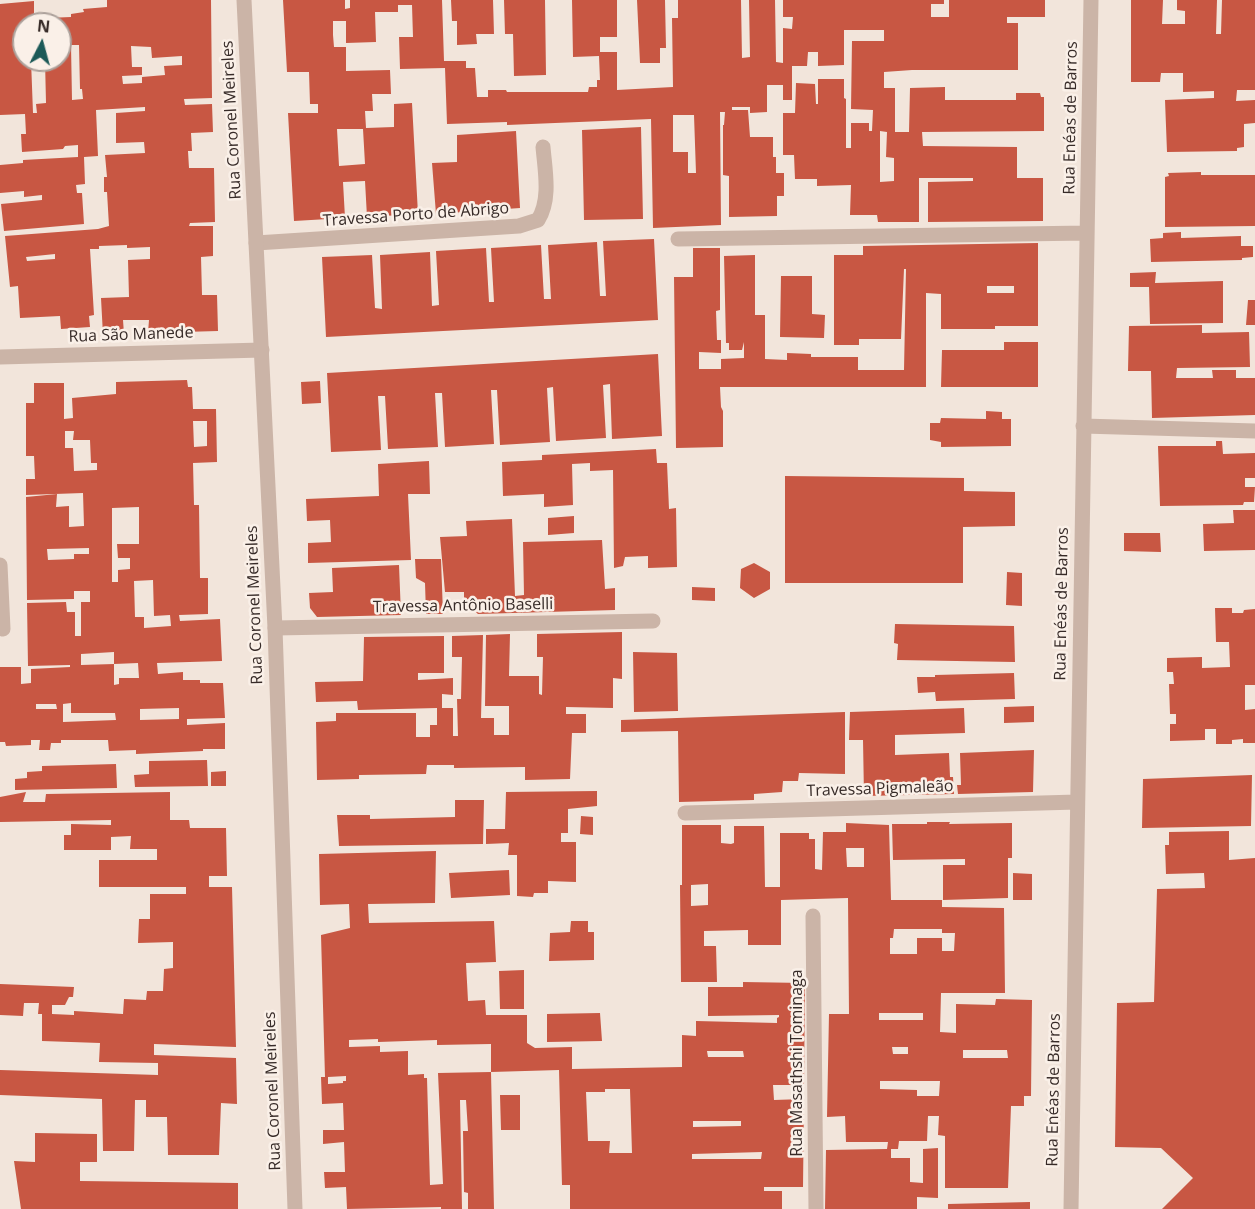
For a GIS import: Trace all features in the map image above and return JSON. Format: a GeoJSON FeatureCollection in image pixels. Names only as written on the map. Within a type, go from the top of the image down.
{"type":"FeatureCollection","features":[{"type":"Feature","properties":{"kind":"street","name":"Rua Coronel Meireles"},"geometry":{"type":"LineString","coordinates":[[244,0],[275,628],[295,1209]]}},
{"type":"Feature","properties":{"kind":"street","name":"Rua Enéas de Barros"},"geometry":{"type":"LineString","coordinates":[[1071,1209],[1091,0]]}},
{"type":"Feature","properties":{"kind":"street","name":"Travessa Porto de Abrigo"},"geometry":{"type":"LineString","coordinates":[[256,243],[519,226],[538,220],[545,209],[543,147]]}},
{"type":"Feature","properties":{"kind":"street"},"geometry":{"type":"LineString","coordinates":[[678,239],[1087,233]]}},
{"type":"Feature","properties":{"kind":"street","name":"Rua São Manede"},"geometry":{"type":"LineString","coordinates":[[0,357],[262,350]]}},
{"type":"Feature","properties":{"kind":"street"},"geometry":{"type":"LineString","coordinates":[[1083,426],[1255,431]]}},
{"type":"Feature","properties":{"kind":"street"},"geometry":{"type":"LineString","coordinates":[[0,565],[3,629]]}},
{"type":"Feature","properties":{"kind":"street","name":"Travessa Antônio Baselli"},"geometry":{"type":"LineString","coordinates":[[275,628],[653,621]]}},
{"type":"Feature","properties":{"kind":"street","name":"Travessa Pigmaleão"},"geometry":{"type":"LineString","coordinates":[[685,813],[1077,802]]}},
{"type":"Feature","properties":{"kind":"street","name":"Rua Masathshi Tominaga"},"geometry":{"type":"LineString","coordinates":[[813,916],[816,1209]]}},
{"type":"Feature","properties":{"kind":"building"},"geometry":{"type":"Polygon","coordinates":[[[107,0],[211,0],[212,98],[184,99],[185,105],[212,104],[213,132],[191,133],[192,151],[188,151],[189,168],[214,168],[215,222],[190,223],[189,226],[213,226],[213,256],[201,257],[202,295],[217,295],[218,331],[148,333],[149,320],[123,320],[124,334],[103,335],[101,298],[129,297],[128,260],[150,259],[150,247],[127,248],[127,245],[99,246],[99,249],[90,249],[94,315],[89,316],[90,327],[61,329],[60,316],[20,318],[18,286],[10,287],[5,236],[98,229],[109,226],[107,192],[104,192],[104,177],[107,177],[105,155],[145,153],[144,142],[116,143],[116,113],[145,111],[145,107],[96,110],[98,156],[84,157],[85,184],[76,185],[77,193],[82,193],[84,224],[4,231],[1,204],[42,200],[42,195],[24,197],[24,191],[0,193],[0,165],[23,163],[23,160],[78,157],[78,145],[65,146],[63,149],[22,152],[21,134],[26,134],[25,114],[0,115],[0,4],[34,1],[34,12],[12,12],[12,72],[31,72],[33,113],[37,113],[36,104],[46,103],[45,72],[71,72],[72,100],[83,99],[82,89],[80,89],[79,45],[72,45],[72,14],[84,12],[83,9],[107,7],[107,0]],[[131,46],[132,67],[142,67],[142,75],[122,76],[123,84],[142,83],[142,77],[165,75],[164,66],[182,65],[182,56],[152,58],[151,47],[131,46]],[[55,254],[26,257],[27,261],[55,259],[55,254]]]}},
{"type":"Feature","properties":{"kind":"building"},"geometry":{"type":"Polygon","coordinates":[[[283,0],[345,0],[345,9],[350,8],[350,0],[442,0],[444,61],[466,61],[466,68],[475,68],[477,97],[488,97],[488,90],[588,92],[589,87],[597,87],[597,80],[600,80],[599,56],[573,57],[572,0],[617,0],[617,37],[600,37],[600,52],[617,52],[617,90],[673,87],[672,18],[678,18],[678,0],[741,0],[742,58],[750,57],[749,0],[775,0],[776,62],[783,63],[783,28],[792,29],[793,17],[783,17],[783,0],[944,0],[944,4],[931,4],[931,17],[949,17],[949,0],[1045,0],[1045,17],[1007,17],[1007,23],[1018,23],[1018,70],[884,72],[884,88],[895,88],[895,132],[909,132],[910,88],[945,87],[945,100],[1016,100],[1016,93],[1040,93],[1041,97],[1044,97],[1044,131],[922,132],[923,146],[1017,147],[1017,178],[1043,178],[1043,221],[928,222],[928,182],[973,181],[973,178],[919,178],[919,222],[878,222],[877,215],[850,215],[851,185],[817,186],[817,179],[795,179],[794,155],[783,155],[783,113],[795,113],[796,83],[815,84],[816,104],[818,104],[818,79],[844,79],[846,148],[851,148],[851,123],[869,123],[869,131],[872,131],[873,110],[851,109],[852,41],[884,41],[884,30],[844,30],[844,65],[818,66],[818,52],[808,52],[807,66],[792,66],[792,100],[783,100],[783,85],[767,85],[767,112],[750,113],[750,107],[732,107],[732,110],[748,110],[750,137],[773,137],[776,173],[784,173],[784,196],[777,196],[777,216],[729,217],[729,176],[723,175],[725,112],[720,112],[721,225],[653,228],[651,119],[507,125],[507,122],[447,124],[445,68],[400,69],[399,37],[413,37],[412,5],[398,5],[398,12],[375,12],[376,42],[346,43],[346,21],[333,21],[333,35],[334,47],[346,47],[346,71],[390,70],[391,94],[372,94],[373,111],[365,111],[366,128],[394,127],[394,104],[412,103],[418,214],[367,217],[365,181],[343,182],[345,218],[294,221],[288,113],[318,113],[318,104],[310,104],[309,72],[287,72],[283,0]],[[673,115],[673,152],[688,152],[688,173],[696,173],[694,115],[673,115]],[[337,129],[339,166],[365,164],[363,129],[337,129]],[[880,131],[880,182],[894,181],[894,158],[886,157],[887,132],[880,131]]]}},
{"type":"Feature","properties":{"kind":"building"},"geometry":{"type":"Polygon","coordinates":[[[451,0],[493,0],[494,34],[476,34],[477,44],[457,45],[457,21],[452,21],[451,0]]]}},
{"type":"Feature","properties":{"kind":"building"},"geometry":{"type":"Polygon","coordinates":[[[504,0],[545,0],[546,75],[514,76],[513,34],[505,34],[504,0]]]}},
{"type":"Feature","properties":{"kind":"building"},"geometry":{"type":"Polygon","coordinates":[[[637,0],[665,0],[666,48],[660,48],[660,63],[640,63],[637,0]]]}},
{"type":"Feature","properties":{"kind":"building"},"geometry":{"type":"Polygon","coordinates":[[[1131,0],[1163,0],[1162,24],[1185,24],[1185,11],[1177,10],[1177,0],[1217,0],[1216,34],[1221,34],[1222,0],[1255,0],[1255,90],[1237,90],[1236,101],[1255,100],[1255,123],[1244,124],[1244,147],[1237,148],[1237,151],[1167,152],[1165,100],[1214,98],[1214,91],[1183,92],[1183,73],[1161,73],[1160,82],[1131,82],[1131,0]]]}},
{"type":"Feature","properties":{"kind":"building"},"geometry":{"type":"Polygon","coordinates":[[[641,127],[643,219],[584,220],[582,130],[641,127]]]}},
{"type":"Feature","properties":{"kind":"building"},"geometry":{"type":"Polygon","coordinates":[[[516,131],[520,208],[436,214],[432,163],[457,162],[457,135],[516,131]]]}},
{"type":"Feature","properties":{"kind":"building"},"geometry":{"type":"Polygon","coordinates":[[[1201,172],[1201,175],[1255,175],[1255,226],[1165,227],[1165,177],[1169,176],[1168,173],[1201,172]]]}},
{"type":"Feature","properties":{"kind":"building"},"geometry":{"type":"Polygon","coordinates":[[[1181,232],[1181,238],[1241,236],[1241,246],[1253,246],[1253,257],[1242,258],[1242,260],[1151,262],[1150,239],[1163,238],[1163,233],[1181,232]]]}},
{"type":"Feature","properties":{"kind":"building"},"geometry":{"type":"Polygon","coordinates":[[[654,239],[658,320],[326,337],[322,257],[372,255],[375,308],[382,309],[380,255],[430,252],[432,306],[439,305],[436,251],[486,248],[489,302],[494,302],[491,248],[541,245],[544,299],[551,299],[548,245],[597,242],[600,296],[606,296],[603,241],[654,239]]]}},
{"type":"Feature","properties":{"kind":"building"},"geometry":{"type":"Polygon","coordinates":[[[1038,243],[1038,326],[941,329],[941,294],[926,293],[926,387],[720,387],[723,447],[676,448],[674,277],[693,277],[693,248],[720,248],[720,310],[716,311],[717,340],[721,340],[721,353],[699,352],[699,369],[721,369],[721,359],[744,358],[744,342],[742,350],[729,350],[729,343],[726,343],[724,256],[755,255],[755,315],[765,315],[765,359],[787,360],[787,353],[811,354],[811,357],[858,357],[858,370],[904,370],[906,269],[904,269],[901,339],[859,339],[859,345],[834,345],[834,255],[863,255],[863,246],[1038,243]],[[987,286],[987,293],[1014,293],[1014,286],[987,286]]]}},
{"type":"Feature","properties":{"kind":"building"},"geometry":{"type":"Polygon","coordinates":[[[1156,272],[1155,283],[1223,281],[1223,323],[1150,324],[1149,287],[1130,287],[1130,273],[1156,272]]]}},
{"type":"Feature","properties":{"kind":"building"},"geometry":{"type":"Polygon","coordinates":[[[781,276],[812,276],[812,314],[825,315],[824,338],[780,337],[781,276]]]}},
{"type":"Feature","properties":{"kind":"building"},"geometry":{"type":"Polygon","coordinates":[[[1248,300],[1255,300],[1255,325],[1246,325],[1248,300]]]}},
{"type":"Feature","properties":{"kind":"building"},"geometry":{"type":"Polygon","coordinates":[[[1202,325],[1202,333],[1249,332],[1250,367],[1177,368],[1176,378],[1213,378],[1212,370],[1236,370],[1236,378],[1255,378],[1255,415],[1152,418],[1151,371],[1128,371],[1129,326],[1202,325]]]}},
{"type":"Feature","properties":{"kind":"building"},"geometry":{"type":"Polygon","coordinates":[[[1004,342],[1038,342],[1038,387],[941,387],[942,350],[1004,350],[1004,342]]]}},
{"type":"Feature","properties":{"kind":"building"},"geometry":{"type":"Polygon","coordinates":[[[658,354],[662,436],[612,439],[610,384],[603,385],[606,438],[556,441],[553,387],[547,388],[550,442],[500,445],[497,390],[491,390],[494,444],[445,447],[442,393],[435,393],[438,447],[388,449],[385,396],[378,396],[381,450],[331,452],[327,373],[658,354]]]}},
{"type":"Feature","properties":{"kind":"building"},"geometry":{"type":"Polygon","coordinates":[[[187,380],[188,387],[192,387],[193,409],[216,409],[217,462],[193,463],[194,505],[199,505],[200,578],[208,578],[208,614],[179,615],[180,621],[220,619],[222,661],[157,663],[158,674],[183,672],[183,680],[223,683],[225,718],[187,719],[187,725],[225,723],[225,749],[136,754],[136,750],[109,751],[108,740],[61,740],[61,743],[51,743],[50,750],[39,750],[40,740],[31,740],[31,745],[6,746],[5,742],[0,742],[0,667],[21,667],[21,684],[31,683],[31,669],[70,667],[70,665],[28,666],[27,603],[66,602],[67,612],[75,612],[75,636],[81,636],[81,602],[90,602],[90,591],[74,591],[74,599],[27,600],[26,497],[57,494],[56,507],[69,506],[69,527],[84,526],[83,493],[26,495],[26,479],[35,479],[34,456],[26,456],[26,403],[34,403],[34,383],[64,383],[64,419],[73,418],[72,398],[116,394],[116,382],[187,380]],[[193,421],[194,447],[207,446],[207,421],[193,421]],[[65,431],[65,448],[73,448],[74,471],[97,470],[97,463],[91,463],[90,440],[73,440],[74,431],[65,431]],[[139,507],[112,508],[112,582],[118,582],[118,570],[130,569],[130,558],[118,558],[117,544],[139,544],[139,507]],[[89,548],[47,549],[48,560],[74,559],[74,554],[89,554],[89,548]],[[153,580],[134,581],[135,617],[144,617],[144,628],[171,626],[170,615],[154,616],[153,580]],[[114,652],[81,654],[81,665],[114,664],[114,652]],[[138,663],[114,664],[114,685],[119,684],[119,678],[139,678],[138,663]],[[71,703],[63,704],[63,722],[116,720],[115,713],[71,713],[71,703]],[[36,704],[36,709],[57,709],[56,704],[36,704]],[[179,708],[140,709],[140,720],[179,719],[179,708]]]}},
{"type":"Feature","properties":{"kind":"building"},"geometry":{"type":"Polygon","coordinates":[[[320,381],[321,403],[302,404],[301,382],[320,381]]]}},
{"type":"Feature","properties":{"kind":"building"},"geometry":{"type":"Polygon","coordinates":[[[986,411],[1002,412],[1002,419],[1011,419],[1011,446],[941,447],[941,442],[930,440],[930,423],[940,423],[941,418],[986,419],[986,411]]]}},
{"type":"Feature","properties":{"kind":"building"},"geometry":{"type":"Polygon","coordinates":[[[1216,441],[1222,441],[1223,454],[1255,453],[1255,478],[1245,478],[1245,487],[1255,487],[1254,502],[1244,502],[1243,505],[1160,506],[1158,446],[1216,446],[1216,441]]]}},
{"type":"Feature","properties":{"kind":"building"},"geometry":{"type":"Polygon","coordinates":[[[656,449],[657,463],[667,463],[669,509],[676,508],[677,567],[648,568],[648,556],[625,557],[623,566],[614,568],[613,470],[590,471],[590,463],[572,464],[573,505],[544,507],[544,494],[503,496],[502,462],[542,460],[542,455],[656,449]]]}},
{"type":"Feature","properties":{"kind":"building"},"geometry":{"type":"Polygon","coordinates":[[[429,461],[430,494],[408,494],[411,560],[308,563],[308,543],[331,542],[330,520],[307,521],[306,499],[379,496],[378,464],[429,461]]]}},
{"type":"Feature","properties":{"kind":"building"},"geometry":{"type":"Polygon","coordinates":[[[785,476],[964,478],[964,491],[1015,492],[1015,526],[963,527],[963,583],[785,583],[785,476]]]}},
{"type":"Feature","properties":{"kind":"building"},"geometry":{"type":"Polygon","coordinates":[[[1233,510],[1255,510],[1255,550],[1204,551],[1203,524],[1234,523],[1233,510]]]}},
{"type":"Feature","properties":{"kind":"building"},"geometry":{"type":"Polygon","coordinates":[[[574,516],[574,533],[548,535],[548,518],[574,516]]]}},
{"type":"Feature","properties":{"kind":"building"},"geometry":{"type":"Polygon","coordinates":[[[512,519],[515,596],[524,595],[523,542],[602,540],[605,589],[615,588],[615,610],[478,614],[464,601],[464,592],[445,592],[440,537],[467,536],[466,521],[512,519]]]}},
{"type":"Feature","properties":{"kind":"building"},"geometry":{"type":"Polygon","coordinates":[[[1124,533],[1160,533],[1161,552],[1124,551],[1124,533]]]}},
{"type":"Feature","properties":{"kind":"building"},"geometry":{"type":"Polygon","coordinates":[[[415,559],[441,559],[443,614],[426,614],[425,583],[416,578],[415,559]]]}},
{"type":"Feature","properties":{"kind":"building"},"geometry":{"type":"Polygon","coordinates":[[[754,563],[770,572],[770,589],[754,598],[740,588],[741,569],[754,563]]]}},
{"type":"Feature","properties":{"kind":"building"},"geometry":{"type":"Polygon","coordinates":[[[399,565],[401,615],[317,617],[310,608],[309,593],[333,592],[332,568],[399,565]]]}},
{"type":"Feature","properties":{"kind":"building"},"geometry":{"type":"Polygon","coordinates":[[[1007,572],[1022,573],[1022,606],[1006,605],[1007,572]]]}},
{"type":"Feature","properties":{"kind":"building"},"geometry":{"type":"Polygon","coordinates":[[[692,587],[715,588],[715,601],[692,600],[692,587]]]}},
{"type":"Feature","properties":{"kind":"building"},"geometry":{"type":"Polygon","coordinates":[[[1215,608],[1232,608],[1232,613],[1243,613],[1244,610],[1255,609],[1255,685],[1245,685],[1245,710],[1255,709],[1255,743],[1243,743],[1243,739],[1232,740],[1232,744],[1216,744],[1216,729],[1205,729],[1205,740],[1170,741],[1170,724],[1176,724],[1176,714],[1170,714],[1169,684],[1174,684],[1173,672],[1167,672],[1167,658],[1202,657],[1202,668],[1230,667],[1229,642],[1216,642],[1215,608]]]}},
{"type":"Feature","properties":{"kind":"building"},"geometry":{"type":"Polygon","coordinates":[[[895,624],[1014,626],[1015,662],[897,660],[898,644],[894,643],[895,624]]]}},
{"type":"Feature","properties":{"kind":"building"},"geometry":{"type":"Polygon","coordinates":[[[622,632],[622,679],[613,678],[613,708],[566,707],[566,714],[586,714],[586,733],[572,733],[570,779],[525,780],[525,767],[454,768],[454,765],[427,765],[426,774],[359,775],[359,779],[317,780],[316,722],[336,721],[336,713],[416,713],[416,737],[430,737],[430,725],[437,725],[437,708],[358,710],[357,701],[316,702],[315,682],[363,681],[364,637],[444,636],[444,673],[418,673],[418,680],[453,678],[453,695],[442,694],[442,708],[453,708],[453,736],[458,736],[457,699],[461,699],[462,657],[452,657],[452,636],[483,635],[481,718],[494,718],[494,735],[509,735],[509,706],[485,706],[486,635],[510,634],[509,676],[539,676],[539,694],[542,695],[543,657],[537,657],[537,634],[622,632]]]}},
{"type":"Feature","properties":{"kind":"building"},"geometry":{"type":"Polygon","coordinates":[[[633,652],[677,653],[678,711],[634,712],[633,652]]]}},
{"type":"Feature","properties":{"kind":"building"},"geometry":{"type":"Polygon","coordinates":[[[1014,673],[1015,699],[936,701],[935,692],[918,693],[917,677],[1014,673]]]}},
{"type":"Feature","properties":{"kind":"building"},"geometry":{"type":"Polygon","coordinates":[[[1034,706],[1034,722],[1004,723],[1004,707],[1034,706]]]}},
{"type":"Feature","properties":{"kind":"building"},"geometry":{"type":"Polygon","coordinates":[[[964,708],[965,733],[895,735],[895,755],[949,753],[950,777],[953,777],[954,794],[864,796],[863,740],[849,740],[850,712],[964,708]]]}},
{"type":"Feature","properties":{"kind":"building"},"geometry":{"type":"Polygon","coordinates":[[[845,712],[845,774],[799,773],[798,781],[783,781],[782,792],[754,794],[754,800],[679,802],[678,731],[621,732],[621,720],[845,712]]]}},
{"type":"Feature","properties":{"kind":"building"},"geometry":{"type":"Polygon","coordinates":[[[1034,750],[1033,792],[958,794],[957,785],[961,785],[960,753],[1034,750]]]}},
{"type":"Feature","properties":{"kind":"building"},"geometry":{"type":"Polygon","coordinates":[[[207,760],[208,786],[135,787],[134,775],[149,774],[149,761],[207,760]]]}},
{"type":"Feature","properties":{"kind":"building"},"geometry":{"type":"Polygon","coordinates":[[[116,764],[117,788],[15,790],[15,779],[27,778],[27,772],[42,771],[42,766],[116,764]]]}},
{"type":"Feature","properties":{"kind":"building"},"geometry":{"type":"Polygon","coordinates":[[[226,771],[226,786],[211,786],[211,772],[226,771]]]}},
{"type":"Feature","properties":{"kind":"building"},"geometry":{"type":"Polygon","coordinates":[[[1252,775],[1251,826],[1142,828],[1143,779],[1252,775]]]}},
{"type":"Feature","properties":{"kind":"building"},"geometry":{"type":"Polygon","coordinates":[[[597,791],[597,806],[568,809],[568,833],[561,833],[561,842],[576,842],[576,882],[548,881],[548,893],[534,893],[533,897],[517,896],[517,855],[508,855],[509,843],[486,844],[486,829],[505,829],[506,792],[597,791]]]}},
{"type":"Feature","properties":{"kind":"building"},"geometry":{"type":"Polygon","coordinates":[[[26,792],[23,802],[45,802],[46,794],[170,792],[170,820],[189,820],[190,828],[226,828],[227,876],[209,876],[209,887],[232,887],[236,1047],[154,1044],[154,1055],[236,1058],[237,1104],[221,1103],[219,1155],[168,1155],[167,1117],[146,1117],[146,1100],[135,1100],[134,1151],[103,1151],[102,1099],[0,1095],[0,1070],[158,1075],[158,1063],[99,1062],[100,1043],[42,1041],[42,1014],[38,1014],[39,1003],[24,1003],[23,1016],[0,1015],[0,984],[74,987],[73,997],[69,997],[65,1005],[52,1005],[52,1014],[74,1015],[74,1011],[123,1014],[124,999],[146,1000],[147,991],[163,991],[164,969],[173,968],[173,942],[138,943],[139,919],[150,919],[150,894],[186,894],[186,887],[99,887],[99,860],[157,860],[157,849],[130,849],[131,836],[111,837],[111,850],[64,850],[64,835],[71,835],[71,824],[111,825],[111,820],[0,822],[0,797],[26,792]]]}},
{"type":"Feature","properties":{"kind":"building"},"geometry":{"type":"Polygon","coordinates":[[[455,800],[484,800],[483,844],[339,846],[337,815],[370,815],[370,819],[455,817],[455,800]]]}},
{"type":"Feature","properties":{"kind":"building"},"geometry":{"type":"Polygon","coordinates":[[[581,816],[593,817],[593,835],[580,834],[581,816]]]}},
{"type":"Feature","properties":{"kind":"building"},"geometry":{"type":"Polygon","coordinates":[[[927,822],[1012,823],[1012,858],[1008,858],[1008,898],[943,900],[943,865],[965,865],[965,859],[893,860],[892,824],[927,824],[927,822]]]}},
{"type":"Feature","properties":{"kind":"building"},"geometry":{"type":"Polygon","coordinates":[[[846,823],[889,825],[891,900],[942,900],[942,907],[1004,908],[1005,993],[941,993],[940,1032],[956,1033],[956,1004],[995,1005],[996,999],[1032,1000],[1031,1096],[1024,1096],[1024,1106],[1011,1106],[1008,1188],[945,1188],[945,1136],[938,1135],[939,1116],[928,1116],[927,1141],[899,1141],[898,1149],[891,1149],[891,1158],[910,1158],[910,1182],[923,1183],[923,1149],[938,1148],[938,1198],[917,1197],[917,1209],[825,1209],[826,1150],[887,1149],[888,1142],[846,1142],[845,1116],[827,1117],[829,1014],[849,1014],[848,898],[781,900],[781,945],[748,945],[748,930],[704,931],[704,946],[716,946],[717,982],[681,982],[682,825],[721,825],[721,843],[731,844],[734,843],[734,826],[764,826],[765,887],[780,887],[780,833],[809,833],[809,839],[815,839],[815,869],[822,870],[823,832],[846,832],[846,823]],[[846,848],[847,867],[864,867],[864,848],[846,848]],[[708,884],[691,885],[691,906],[708,905],[708,884]],[[894,929],[893,938],[890,938],[890,954],[917,954],[917,938],[942,938],[942,951],[954,951],[955,933],[942,933],[942,929],[894,929]],[[879,1013],[879,1020],[923,1020],[923,1013],[879,1013]],[[892,1047],[893,1054],[908,1054],[908,1047],[892,1047]],[[963,1050],[963,1058],[1008,1058],[1007,1050],[963,1050]],[[880,1081],[880,1089],[917,1090],[917,1096],[939,1096],[940,1081],[880,1081]]]}},
{"type":"Feature","properties":{"kind":"building"},"geometry":{"type":"Polygon","coordinates":[[[1229,831],[1229,860],[1255,858],[1255,1209],[1162,1209],[1193,1178],[1161,1148],[1115,1147],[1117,1003],[1154,1002],[1157,889],[1205,888],[1204,873],[1166,874],[1165,845],[1169,845],[1169,832],[1229,831]]]}},
{"type":"Feature","properties":{"kind":"building"},"geometry":{"type":"Polygon","coordinates":[[[436,851],[435,903],[368,904],[369,923],[494,921],[496,962],[466,963],[468,1001],[485,1000],[486,1015],[527,1015],[527,1043],[535,1048],[572,1047],[572,1069],[682,1067],[682,1035],[696,1036],[696,1021],[777,1023],[779,1017],[779,1015],[708,1016],[708,987],[743,987],[743,982],[805,983],[804,1085],[773,1085],[774,1100],[804,1099],[803,1187],[764,1187],[764,1191],[782,1191],[782,1209],[570,1209],[570,1185],[562,1185],[559,1070],[491,1072],[494,1209],[468,1209],[468,1193],[464,1192],[463,1131],[468,1131],[466,1100],[460,1100],[462,1209],[441,1209],[441,1207],[347,1209],[346,1187],[325,1188],[324,1172],[345,1172],[344,1142],[323,1144],[323,1130],[344,1130],[343,1103],[322,1104],[321,1077],[325,1077],[321,935],[350,928],[349,904],[320,905],[319,854],[436,851]],[[378,1039],[349,1040],[349,1047],[380,1046],[380,1052],[408,1051],[408,1075],[424,1074],[424,1078],[427,1078],[430,1185],[443,1184],[438,1073],[491,1072],[491,1044],[437,1045],[437,1040],[378,1042],[378,1039]],[[707,1051],[708,1057],[744,1057],[743,1051],[707,1051]],[[346,1076],[328,1077],[328,1084],[343,1083],[346,1081],[346,1076]],[[605,1089],[605,1092],[586,1092],[588,1141],[610,1141],[609,1153],[632,1153],[630,1089],[605,1089]],[[693,1121],[693,1127],[741,1126],[741,1121],[693,1121]],[[762,1152],[692,1154],[692,1159],[761,1159],[762,1152]]]}},
{"type":"Feature","properties":{"kind":"building"},"geometry":{"type":"Polygon","coordinates":[[[509,870],[510,895],[451,898],[449,873],[509,870]]]}},
{"type":"Feature","properties":{"kind":"building"},"geometry":{"type":"Polygon","coordinates":[[[1013,873],[1032,874],[1032,900],[1013,900],[1013,873]]]}},
{"type":"Feature","properties":{"kind":"building"},"geometry":{"type":"Polygon","coordinates":[[[571,921],[588,921],[588,932],[594,932],[594,960],[549,961],[550,933],[570,932],[571,921]]]}},
{"type":"Feature","properties":{"kind":"building"},"geometry":{"type":"Polygon","coordinates":[[[524,970],[524,1009],[500,1009],[499,971],[524,970]]]}},
{"type":"Feature","properties":{"kind":"building"},"geometry":{"type":"Polygon","coordinates":[[[600,1013],[602,1041],[547,1042],[547,1014],[600,1013]]]}},
{"type":"Feature","properties":{"kind":"building"},"geometry":{"type":"Polygon","coordinates":[[[500,1095],[520,1095],[520,1130],[501,1130],[500,1095]]]}},
{"type":"Feature","properties":{"kind":"building"},"geometry":{"type":"Polygon","coordinates":[[[35,1133],[97,1134],[97,1162],[80,1162],[80,1181],[238,1183],[238,1209],[21,1209],[14,1161],[35,1162],[35,1133]]]}},
{"type":"Feature","properties":{"kind":"building"},"geometry":{"type":"Polygon","coordinates":[[[1030,1202],[1030,1209],[948,1209],[948,1204],[1030,1202]]]}}]}
